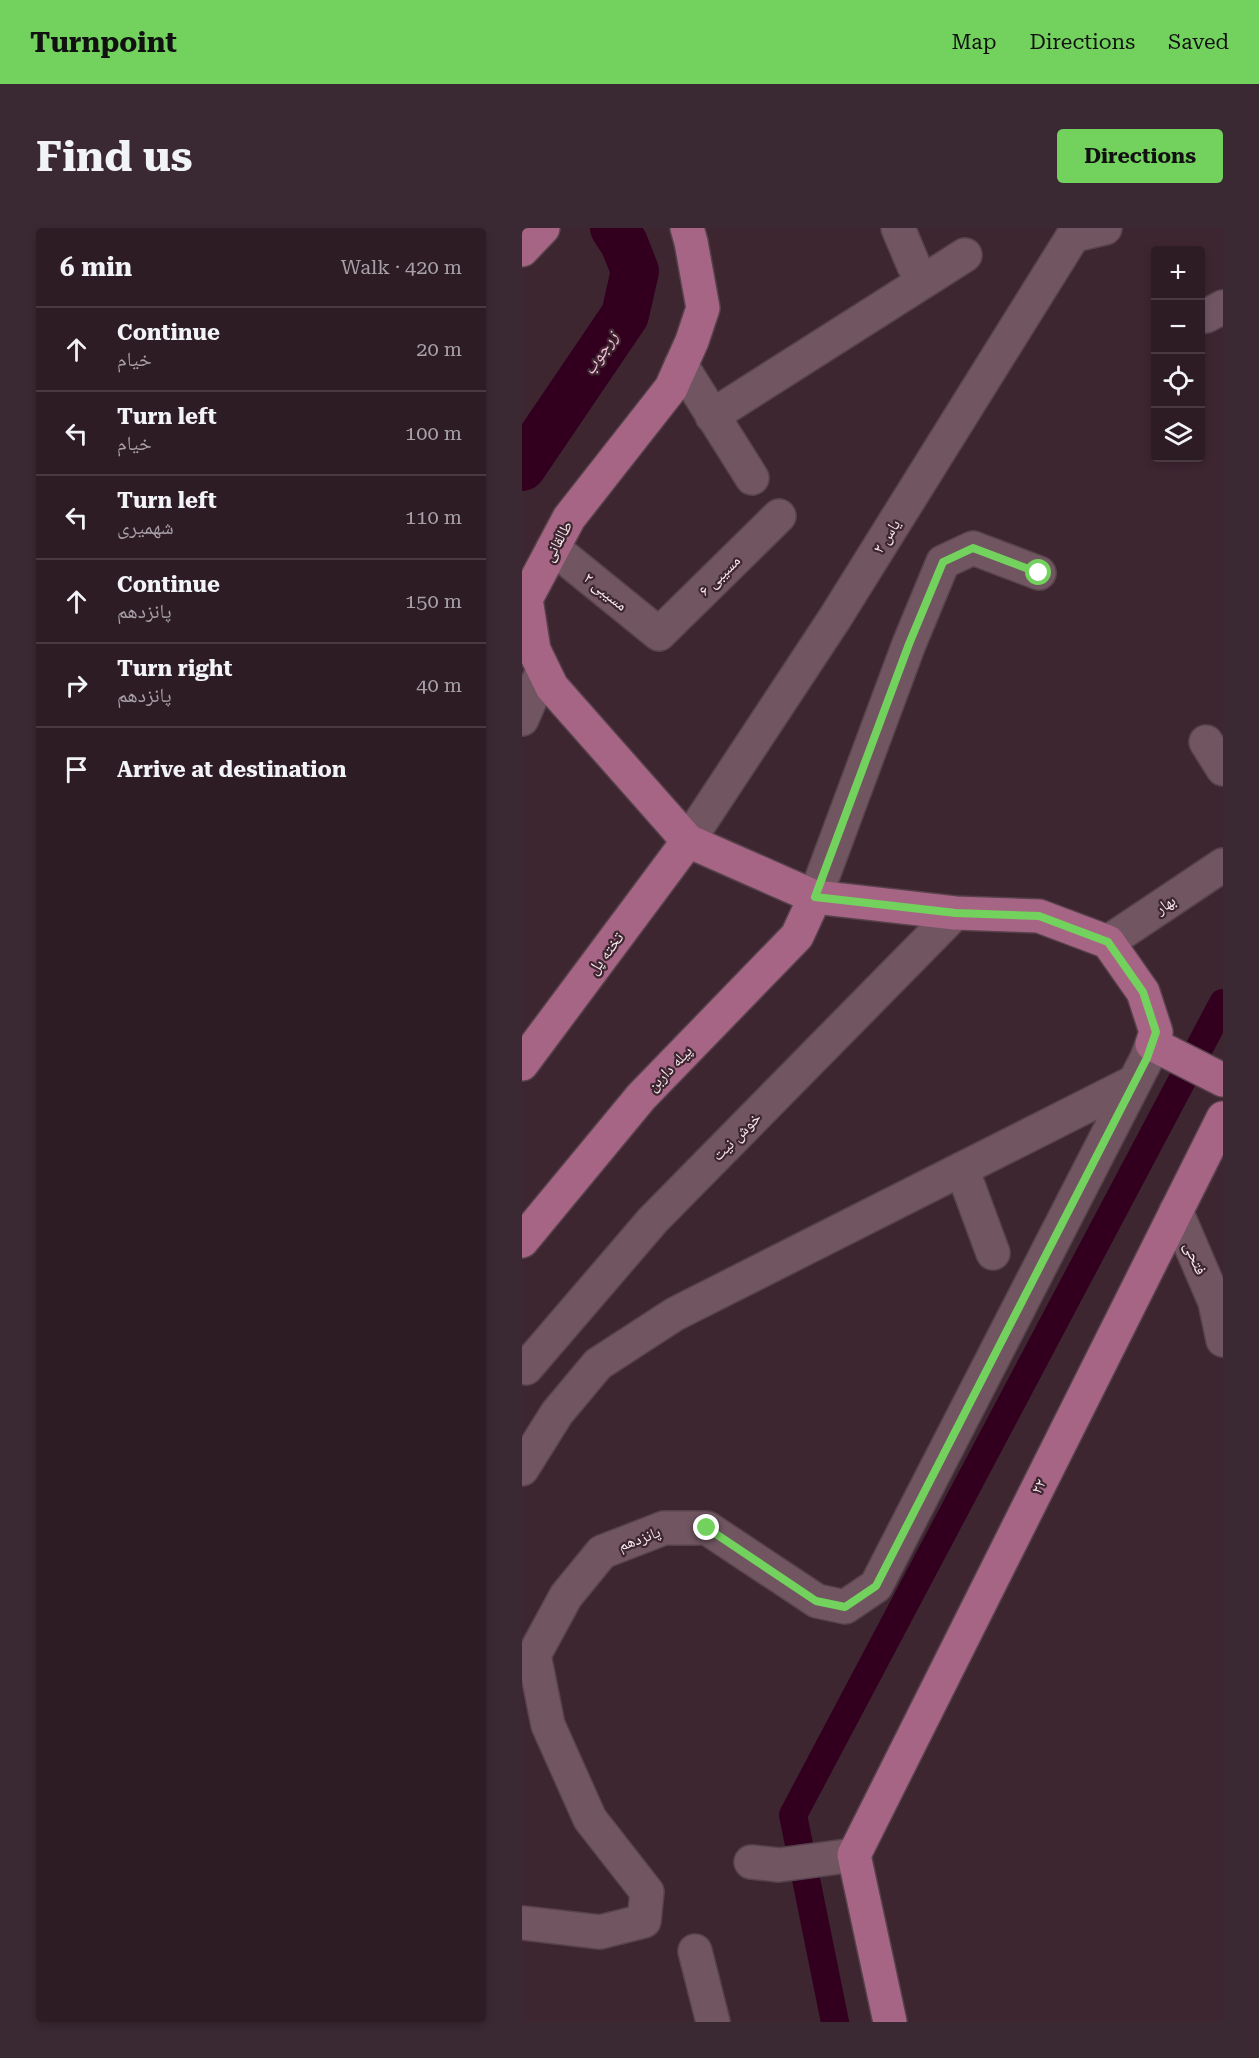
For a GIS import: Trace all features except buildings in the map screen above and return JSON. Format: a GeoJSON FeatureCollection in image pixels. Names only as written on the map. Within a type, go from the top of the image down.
{"type":"FeatureCollection","features":[{"type":"Feature","properties":{"kind":"main road"},"geometry":{"type":"LineString","coordinates":[[522,250],[543,228]]}},
{"type":"Feature","properties":{"kind":"main road","name":"طالقانی"},"geometry":{"type":"LineString","coordinates":[[687,228],[703,308],[692,341],[671,388],[569,518],[526,599],[534,650],[552,687],[688,841],[815,897],[956,913],[1039,916],[1108,942]]}},
{"type":"Feature","properties":{"kind":"main road","name":"تخته پل"},"geometry":{"type":"LineString","coordinates":[[522,1064],[688,841]]}},
{"type":"Feature","properties":{"kind":"main road","name":"پیله داربن"},"geometry":{"type":"LineString","coordinates":[[522,1241],[640,1097],[796,936],[815,897]]}},
{"type":"Feature","properties":{"kind":"main road"},"geometry":{"type":"LineString","coordinates":[[1108,942],[1143,992],[1156,1032],[1189,1062]]}},
{"type":"Feature","properties":{"kind":"main road","name":"۲۲"},"geometry":{"type":"LineString","coordinates":[[854,1855],[1223,1118]]}},
{"type":"Feature","properties":{"kind":"main road"},"geometry":{"type":"LineString","coordinates":[[854,1855],[890,2022]]}},
{"type":"Feature","properties":{"kind":"street"},"geometry":{"type":"LineString","coordinates":[[898,228],[914,266]]}},
{"type":"Feature","properties":{"kind":"street","name":"یاس ۲"},"geometry":{"type":"LineString","coordinates":[[688,841],[1086,230]]}},
{"type":"Feature","properties":{"kind":"street"},"geometry":{"type":"LineString","coordinates":[[712,416],[965,255]]}},
{"type":"Feature","properties":{"kind":"street"},"geometry":{"type":"LineString","coordinates":[[681,365],[752,478]]}},
{"type":"Feature","properties":{"kind":"street","name":"مسیبی ۶"},"geometry":{"type":"LineString","coordinates":[[659,634],[779,516]]}},
{"type":"Feature","properties":{"kind":"street","name":"مسیبی ۲"},"geometry":{"type":"LineString","coordinates":[[553,548],[659,634]]}},
{"type":"Feature","properties":{"kind":"street"},"geometry":{"type":"LineString","coordinates":[[815,897],[909,644],[943,562],[973,548],[1039,573]]}},
{"type":"Feature","properties":{"kind":"street"},"geometry":{"type":"LineString","coordinates":[[522,719],[543,670]]}},
{"type":"Feature","properties":{"kind":"street"},"geometry":{"type":"LineString","coordinates":[[1206,742],[1223,769]]}},
{"type":"Feature","properties":{"kind":"street","name":"بهار"},"geometry":{"type":"LineString","coordinates":[[1108,942],[1223,865]]}},
{"type":"Feature","properties":{"kind":"street","name":"خوش نیت"},"geometry":{"type":"LineString","coordinates":[[526,1368],[653,1220],[956,913]]}},
{"type":"Feature","properties":{"kind":"street"},"geometry":{"type":"LineString","coordinates":[[522,1468],[557,1413],[598,1364],[675,1314],[1134,1082],[1147,1058],[1189,1062]]}},
{"type":"Feature","properties":{"kind":"street","name":"پانزدهم"},"geometry":{"type":"LineString","coordinates":[[522,1923],[600,1932],[644,1921],[647,1892],[590,1819],[548,1725],[534,1655],[566,1596],[602,1552],[664,1528],[707,1528],[816,1601],[845,1607],[876,1586],[1134,1082]]}},
{"type":"Feature","properties":{"kind":"street"},"geometry":{"type":"LineString","coordinates":[[962,1169],[993,1253]]}},
{"type":"Feature","properties":{"kind":"street","name":"فتحی"},"geometry":{"type":"LineString","coordinates":[[1176,1211],[1215,1302],[1223,1340]]}},
{"type":"Feature","properties":{"kind":"street"},"geometry":{"type":"LineString","coordinates":[[765,1864],[854,1855]]}},
{"type":"Feature","properties":{"kind":"street"},"geometry":{"type":"LineString","coordinates":[[694,1951],[713,2022]]}},
{"type":"Feature","properties":{"kind":"waterway","name":"زرجوب"},"geometry":{"type":"LineString","coordinates":[[522,467],[625,315],[635,271],[624,243],[614,228]]}},
{"type":"Feature","properties":{"kind":"waterway"},"geometry":{"type":"LineString","coordinates":[[835,2022],[793,1815],[1223,1003]]}},
{"type":"Feature","properties":{"kind":"route"},"geometry":{"type":"LineString","coordinates":[[707,1528],[816,1601],[845,1607],[876,1586],[1147,1058],[1152,1044],[1156,1032],[1143,992],[1108,942],[1039,916],[956,913],[815,897],[909,644],[943,562],[973,548],[1039,573]]}}]}
